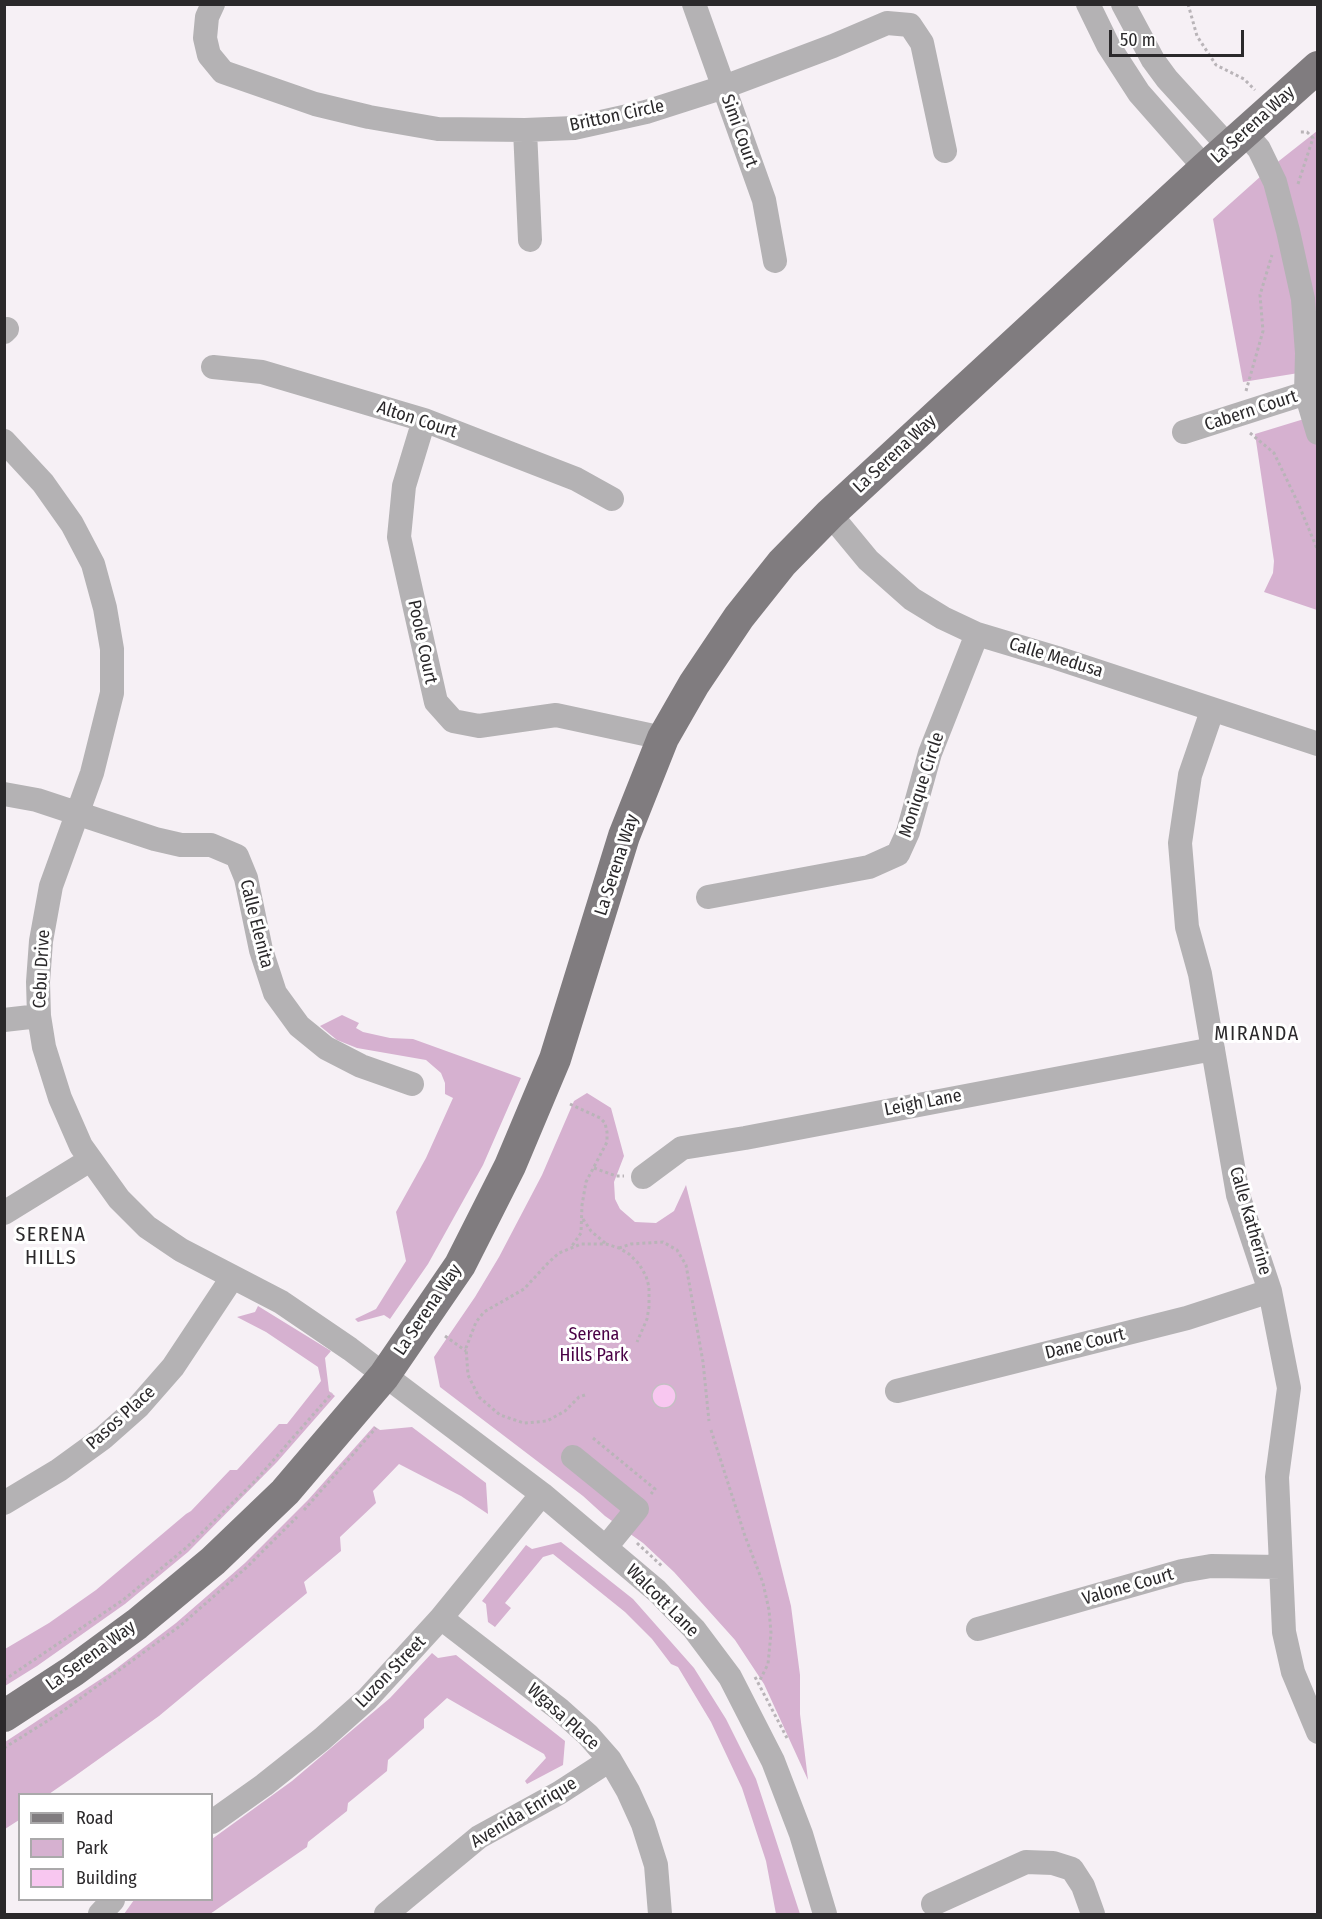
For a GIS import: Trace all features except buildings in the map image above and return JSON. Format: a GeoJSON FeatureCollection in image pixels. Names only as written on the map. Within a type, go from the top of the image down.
{"type":"FeatureCollection","features":[{"type":"Feature","properties":{"kind":"main road","name":"La Serena Way"},"geometry":{"type":"LineString","coordinates":[[4,1716],[73,1671],[128,1631],[213,1561],[285,1492],[384,1376],[460,1265],[510,1166],[555,1059],[624,836],[663,738],[694,684],[740,617],[782,563],[830,514],[1317,67]]}},
{"type":"Feature","properties":{"kind":"street","name":"Britton Circle"},"geometry":{"type":"LineString","coordinates":[[213,4],[207,16],[205,38],[208,55],[223,72],[315,104],[369,117],[438,129],[574,128],[646,112],[724,87],[887,23],[910,25],[922,43],[945,151]]}},
{"type":"Feature","properties":{"kind":"street","name":"Simi Court"},"geometry":{"type":"LineString","coordinates":[[694,4],[764,200],[775,261]]}},
{"type":"Feature","properties":{"kind":"street"},"geometry":{"type":"LineString","coordinates":[[1088,4],[1108,45],[1139,93],[1205,168]]}},
{"type":"Feature","properties":{"kind":"street"},"geometry":{"type":"LineString","coordinates":[[1123,4],[1142,42],[1167,80],[1237,140],[1259,149],[1275,182],[1304,299],[1307,353],[1317,433]]}},
{"type":"Feature","properties":{"kind":"street"},"geometry":{"type":"LineString","coordinates":[[525,130],[530,240]]}},
{"type":"Feature","properties":{"kind":"street","name":"Alton Court"},"geometry":{"type":"LineString","coordinates":[[213,367],[262,372],[424,420],[576,478],[612,500]]}},
{"type":"Feature","properties":{"kind":"street","name":"Cabern Court"},"geometry":{"type":"LineString","coordinates":[[1184,432],[1312,393]]}},
{"type":"Feature","properties":{"kind":"street","name":"Poole Court"},"geometry":{"type":"LineString","coordinates":[[424,420],[404,486],[399,537],[435,702],[453,721],[479,726],[556,715],[663,738]]}},
{"type":"Feature","properties":{"kind":"street","name":"Cebu Drive"},"geometry":{"type":"LineString","coordinates":[[4,441],[43,483],[72,524],[93,564],[105,608],[112,649],[112,693],[97,754],[51,886],[41,941],[38,982],[39,1016],[44,1047],[60,1098],[81,1146],[90,1160],[119,1199],[147,1227],[181,1250],[281,1302],[350,1349],[384,1376]]}},
{"type":"Feature","properties":{"kind":"street","name":"Calle Medusa"},"geometry":{"type":"LineString","coordinates":[[830,514],[868,560],[912,599],[943,618],[977,634],[1142,685],[1212,711],[1317,744]]}},
{"type":"Feature","properties":{"kind":"street","name":"Monique Circle"},"geometry":{"type":"LineString","coordinates":[[708,897],[869,867],[898,854],[908,832],[930,753],[977,634]]}},
{"type":"Feature","properties":{"kind":"street","name":"Calle Katherine"},"geometry":{"type":"LineString","coordinates":[[1212,711],[1190,775],[1180,843],[1187,927],[1200,974],[1238,1195],[1270,1291],[1289,1388],[1276,1477],[1284,1632],[1293,1672],[1317,1732]]}},
{"type":"Feature","properties":{"kind":"street","name":"Calle Elenita"},"geometry":{"type":"LineString","coordinates":[[4,794],[37,800],[155,839],[181,845],[211,844],[237,856],[246,878],[261,950],[275,993],[299,1026],[326,1048],[361,1066],[412,1084]]}},
{"type":"Feature","properties":{"kind":"street"},"geometry":{"type":"LineString","coordinates":[[4,1020],[39,1016]]}},
{"type":"Feature","properties":{"kind":"street","name":"Leigh Lane"},"geometry":{"type":"LineString","coordinates":[[643,1177],[682,1148],[746,1138],[1213,1049]]}},
{"type":"Feature","properties":{"kind":"street"},"geometry":{"type":"LineString","coordinates":[[4,1213],[90,1160]]}},
{"type":"Feature","properties":{"kind":"street","name":"Pasos Place"},"geometry":{"type":"LineString","coordinates":[[4,1503],[67,1463],[103,1437],[138,1407],[173,1367],[232,1278]]}},
{"type":"Feature","properties":{"kind":"street","name":"Dane Court"},"geometry":{"type":"LineString","coordinates":[[897,1391],[1187,1318],[1270,1291]]}},
{"type":"Feature","properties":{"kind":"street","name":"Walcott Lane"},"geometry":{"type":"LineString","coordinates":[[384,1376],[542,1494],[657,1591],[694,1629],[730,1677],[773,1761],[801,1834],[825,1914]]}},
{"type":"Feature","properties":{"kind":"street"},"geometry":{"type":"LineString","coordinates":[[573,1456],[637,1509],[606,1547]]}},
{"type":"Feature","properties":{"kind":"street","name":"Luzon Street"},"geometry":{"type":"LineString","coordinates":[[213,1821],[322,1739],[367,1699],[441,1618],[542,1494]]}},
{"type":"Feature","properties":{"kind":"street","name":"Valone Court"},"geometry":{"type":"LineString","coordinates":[[978,1629],[1182,1571],[1211,1566],[1281,1567]]}},
{"type":"Feature","properties":{"kind":"street","name":"Wgasa Place"},"geometry":{"type":"LineString","coordinates":[[441,1618],[559,1709],[610,1760],[643,1824],[656,1865],[660,1914]]}},
{"type":"Feature","properties":{"kind":"street","name":"Avenida Enrique"},"geometry":{"type":"LineString","coordinates":[[386,1914],[479,1837],[559,1793],[610,1760]]}},
{"type":"Feature","properties":{"kind":"street"},"geometry":{"type":"LineString","coordinates":[[933,1904],[1026,1862],[1053,1863],[1072,1869],[1083,1886],[1094,1914]]}},
{"type":"Feature","properties":{"kind":"street"},"geometry":{"type":"LineString","coordinates":[[100,1914],[111,1901]]}},
{"type":"Feature","properties":{"kind":"path"},"geometry":{"type":"LineString","coordinates":[[1188,4],[1197,36],[1216,65],[1244,79],[1255,90]]}},
{"type":"Feature","properties":{"kind":"path"},"geometry":{"type":"LineString","coordinates":[[1250,433],[1274,453],[1317,551]]}},
{"type":"Feature","properties":{"kind":"path"},"geometry":{"type":"LineString","coordinates":[[570,1104],[600,1118],[606,1127],[607,1142],[586,1182],[581,1233],[572,1247]]}},
{"type":"Feature","properties":{"kind":"path"},"geometry":{"type":"LineString","coordinates":[[594,1168],[616,1176],[643,1177]]}},
{"type":"Feature","properties":{"kind":"path"},"geometry":{"type":"LineString","coordinates":[[582,1217],[591,1231],[606,1244]]}},
{"type":"Feature","properties":{"kind":"path"},"geometry":{"type":"LineString","coordinates":[[619,1248],[631,1244],[663,1242],[677,1250],[686,1265],[703,1362],[709,1421]]}},
{"type":"Feature","properties":{"kind":"path"},"geometry":{"type":"LineString","coordinates":[[585,1395],[579,1397],[565,1411],[547,1421],[524,1422],[500,1415],[479,1397],[468,1375],[466,1351],[470,1335],[484,1312],[524,1289],[548,1263],[572,1247],[594,1243],[606,1244],[619,1248],[639,1264],[649,1287],[647,1319],[637,1342]]}},
{"type":"Feature","properties":{"kind":"path"},"geometry":{"type":"LineString","coordinates":[[445,1336],[466,1351]]}},
{"type":"Feature","properties":{"kind":"path"},"geometry":{"type":"LineString","coordinates":[[4,1680],[123,1600],[187,1547],[256,1480],[332,1394]]}},
{"type":"Feature","properties":{"kind":"path"},"geometry":{"type":"LineString","coordinates":[[711,1430],[744,1536],[763,1583],[769,1610],[771,1633],[768,1664],[759,1682]]}},
{"type":"Feature","properties":{"kind":"green space"},"geometry":{"type":"Polygon","coordinates":[[[1317,131],[1317,370],[1243,382],[1213,219],[1270,168],[1317,131]]]}},
{"type":"Feature","properties":{"kind":"green space"},"geometry":{"type":"Polygon","coordinates":[[[1304,419],[1317,419],[1317,610],[1264,592],[1273,573],[1274,561],[1255,434],[1304,419]]]}},
{"type":"Feature","properties":{"kind":"green space"},"geometry":{"type":"Polygon","coordinates":[[[342,1015],[359,1023],[356,1028],[363,1032],[390,1038],[413,1039],[521,1078],[483,1165],[428,1264],[390,1319],[384,1315],[358,1322],[355,1319],[376,1309],[406,1261],[396,1212],[426,1158],[453,1098],[445,1094],[445,1083],[441,1073],[426,1060],[357,1048],[337,1040],[320,1026],[342,1015]]]}},
{"type":"Feature","properties":{"kind":"green space","name":"Serena Hills Park"},"geometry":{"type":"Polygon","coordinates":[[[587,1093],[611,1108],[624,1156],[614,1182],[615,1199],[620,1209],[635,1222],[656,1223],[674,1211],[686,1185],[791,1606],[800,1675],[800,1714],[808,1780],[764,1684],[735,1640],[674,1572],[643,1543],[440,1387],[434,1357],[499,1257],[542,1175],[574,1101],[587,1093]]]}},
{"type":"Feature","properties":{"kind":"green space"},"geometry":{"type":"Polygon","coordinates":[[[258,1306],[331,1351],[325,1358],[329,1391],[335,1396],[277,1462],[188,1552],[125,1604],[5,1686],[5,1649],[49,1623],[96,1590],[191,1511],[230,1470],[237,1470],[279,1424],[287,1424],[321,1381],[318,1367],[266,1332],[237,1317],[255,1312],[258,1306]]]}},
{"type":"Feature","properties":{"kind":"green space"},"geometry":{"type":"Polygon","coordinates":[[[374,1426],[380,1430],[412,1427],[486,1483],[488,1514],[461,1496],[399,1464],[373,1491],[376,1503],[340,1537],[341,1551],[304,1582],[307,1593],[159,1716],[50,1793],[18,1793],[18,1821],[5,1829],[5,1742],[113,1671],[176,1623],[245,1563],[308,1500],[374,1426]]]}},
{"type":"Feature","properties":{"kind":"green space"},"geometry":{"type":"Polygon","coordinates":[[[561,1542],[633,1599],[694,1668],[726,1719],[756,1779],[800,1914],[776,1914],[766,1861],[742,1788],[711,1722],[678,1667],[671,1664],[652,1639],[625,1612],[553,1554],[543,1557],[505,1603],[511,1608],[495,1627],[488,1622],[486,1604],[482,1601],[526,1545],[532,1549],[561,1542]]]}},
{"type":"Feature","properties":{"kind":"green space"},"geometry":{"type":"Polygon","coordinates":[[[432,1653],[438,1658],[456,1655],[565,1741],[563,1765],[527,1784],[525,1781],[546,1758],[544,1754],[447,1698],[424,1719],[424,1728],[388,1760],[387,1771],[348,1803],[347,1811],[308,1842],[307,1847],[210,1914],[124,1914],[133,1901],[213,1901],[213,1838],[292,1781],[390,1698],[432,1653]]]}},
{"type":"Feature","properties":{"kind":"district","name":"MIRANDA"},"geometry":{"type":"Point","coordinates":[1257,1034]}},
{"type":"Feature","properties":{"kind":"district","name":"SERENA HILLS"},"geometry":{"type":"Point","coordinates":[51,1246]}}]}
